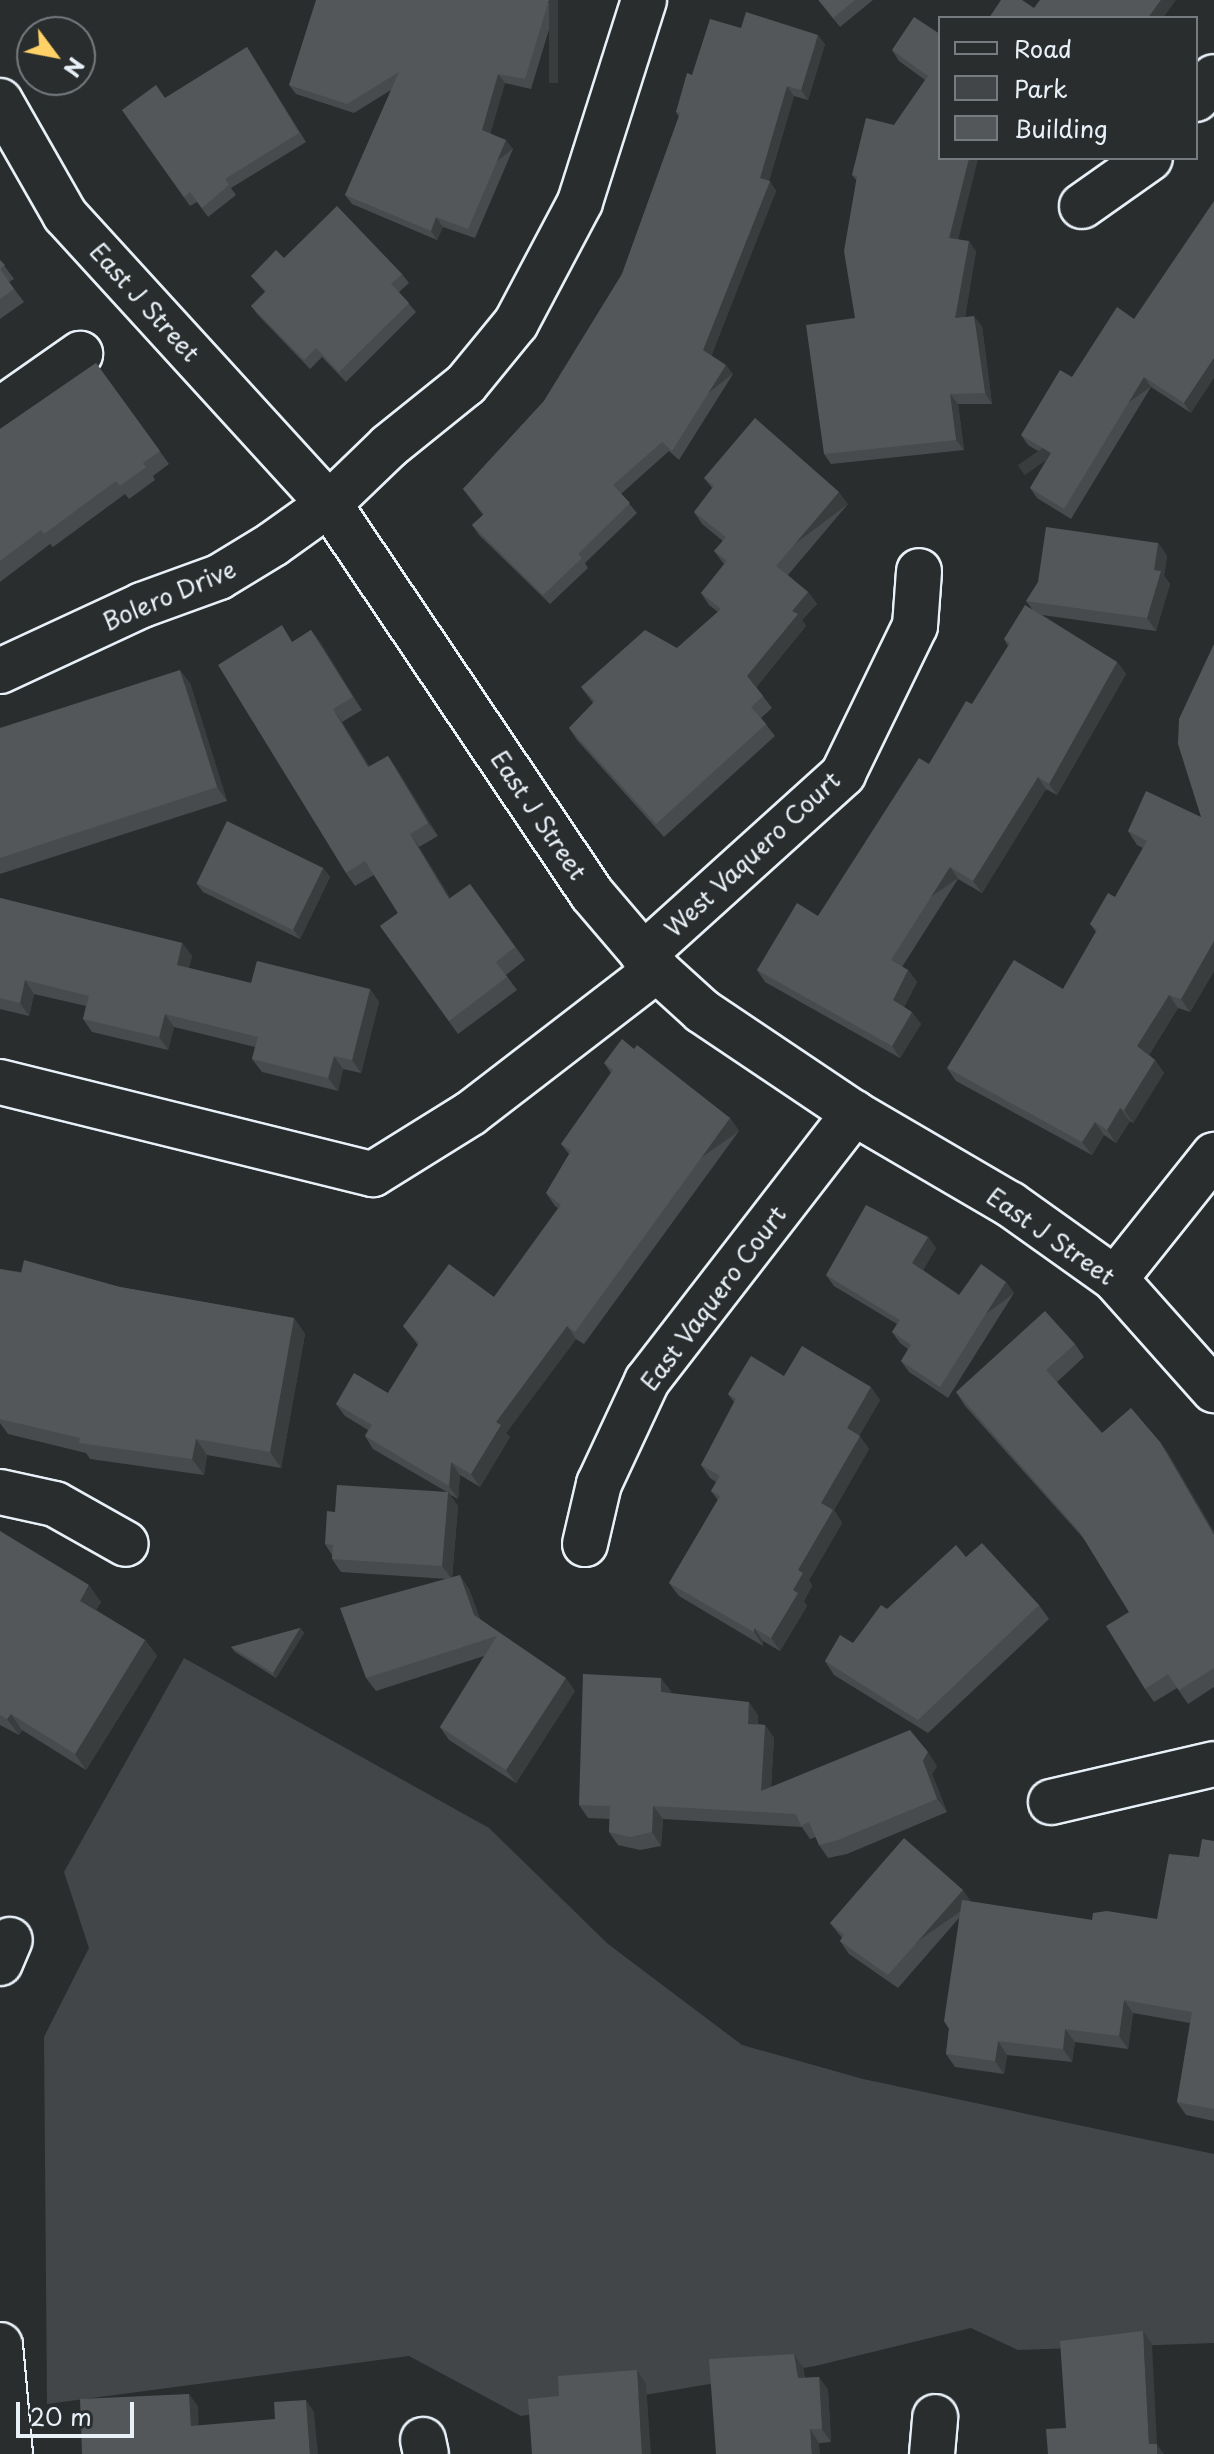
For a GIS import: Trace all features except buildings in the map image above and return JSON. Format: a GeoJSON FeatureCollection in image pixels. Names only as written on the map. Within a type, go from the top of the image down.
{"type":"FeatureCollection","features":[{"type":"Feature","properties":{"kind":"street","name":"Bolero Drive"},"geometry":{"type":"LineString","coordinates":[[0,671],[142,605],[219,577],[329,504],[389,446],[466,384],[516,323],[580,202],[644,0]]}},
{"type":"Feature","properties":{"kind":"street"},"geometry":{"type":"LineString","coordinates":[[1198,97],[1214,77]]}},
{"type":"Feature","properties":{"kind":"street","name":"East J Street"},"geometry":{"type":"LineString","coordinates":[[0,101],[65,215],[329,504],[592,894],[650,963],[702,1011],[854,1113],[1010,1204],[1115,1279],[1214,1390]]}},
{"type":"Feature","properties":{"kind":"street"},"geometry":{"type":"LineString","coordinates":[[1082,206],[1147,160]]}},
{"type":"Feature","properties":{"kind":"street"},"geometry":{"type":"LineString","coordinates":[[0,410],[80,354]]}},
{"type":"Feature","properties":{"kind":"street","name":"West Vaquero Court"},"geometry":{"type":"LineString","coordinates":[[0,1082],[373,1174],[471,1113],[650,963],[843,774],[915,626],[919,571]]}},
{"type":"Feature","properties":{"kind":"street","name":"East Vaquero Court"},"geometry":{"type":"LineString","coordinates":[[585,1544],[599,1484],[647,1381],[854,1113]]}},
{"type":"Feature","properties":{"kind":"street"},"geometry":{"type":"LineString","coordinates":[[1115,1279],[1214,1155]]}},
{"type":"Feature","properties":{"kind":"street"},"geometry":{"type":"LineString","coordinates":[[0,1492],[55,1504],[126,1544]]}},
{"type":"Feature","properties":{"kind":"street"},"geometry":{"type":"LineString","coordinates":[[1051,1802],[1214,1764]]}},
{"type":"Feature","properties":{"kind":"street"},"geometry":{"type":"LineString","coordinates":[[0,2345],[10,2454]]}},
{"type":"Feature","properties":{"kind":"green space"},"geometry":{"type":"Polygon","coordinates":[[[184,1658],[489,1828],[608,1944],[742,2045],[863,2079],[1214,2154],[1214,2343],[1018,2350],[971,2328],[815,2366],[521,2416],[409,2356],[47,2404],[44,2037],[89,1948],[64,1872],[184,1658]]]}}]}
